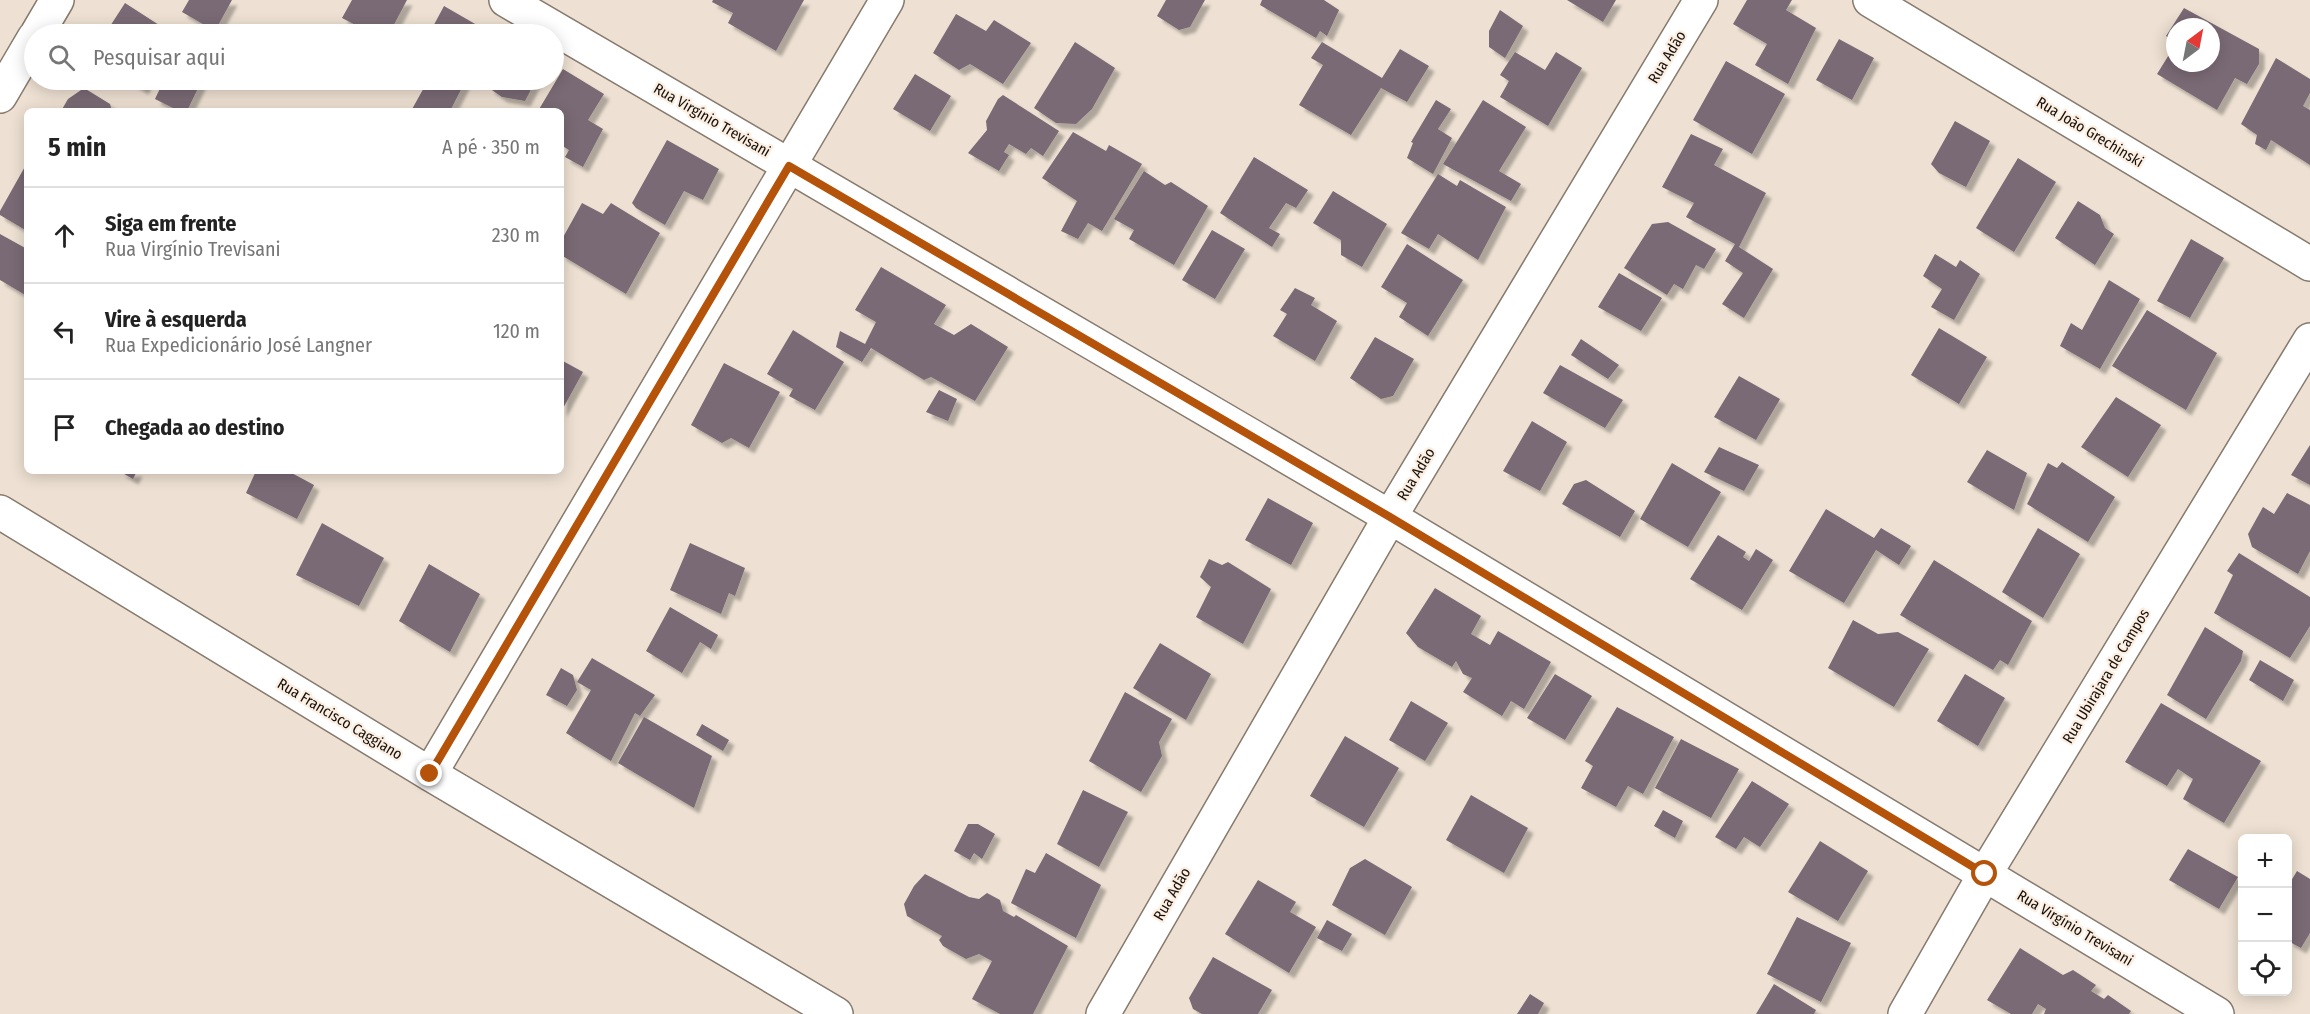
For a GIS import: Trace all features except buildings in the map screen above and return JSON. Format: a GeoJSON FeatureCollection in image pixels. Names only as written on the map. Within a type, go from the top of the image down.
{"type":"FeatureCollection","features":[{"type":"Feature","properties":{"kind":"street"},"geometry":{"type":"LineString","coordinates":[[43,24],[57,0]]}},
{"type":"Feature","properties":{"kind":"street","name":"Rua Virgínio Trevisani"},"geometry":{"type":"LineString","coordinates":[[506,0],[547,24]]}},
{"type":"Feature","properties":{"kind":"street"},"geometry":{"type":"LineString","coordinates":[[430,774],[887,0]]}},
{"type":"Feature","properties":{"kind":"street","name":"Rua Adão"},"geometry":{"type":"LineString","coordinates":[[1103,1014],[1390,517],[1701,0]]}},
{"type":"Feature","properties":{"kind":"street","name":"Rua João Grechinski"},"geometry":{"type":"LineString","coordinates":[[1870,0],[2310,264]]}},
{"type":"Feature","properties":{"kind":"street","name":"Rua Virgínio Trevisani"},"geometry":{"type":"LineString","coordinates":[[564,34],[1390,517],[2217,1014]]}},
{"type":"Feature","properties":{"kind":"street"},"geometry":{"type":"LineString","coordinates":[[0,96],[24,56]]}},
{"type":"Feature","properties":{"kind":"street","name":"Rua Ubirajara de Campos"},"geometry":{"type":"LineString","coordinates":[[1905,1014],[1985,874],[2310,340]]}},
{"type":"Feature","properties":{"kind":"street","name":"Rua Francisco Caggiano"},"geometry":{"type":"LineString","coordinates":[[0,512],[430,774],[836,1014]]}},
{"type":"Feature","properties":{"kind":"route"},"geometry":{"type":"LineString","coordinates":[[430,774],[789,166],[1390,517],[1985,874]]}}]}
